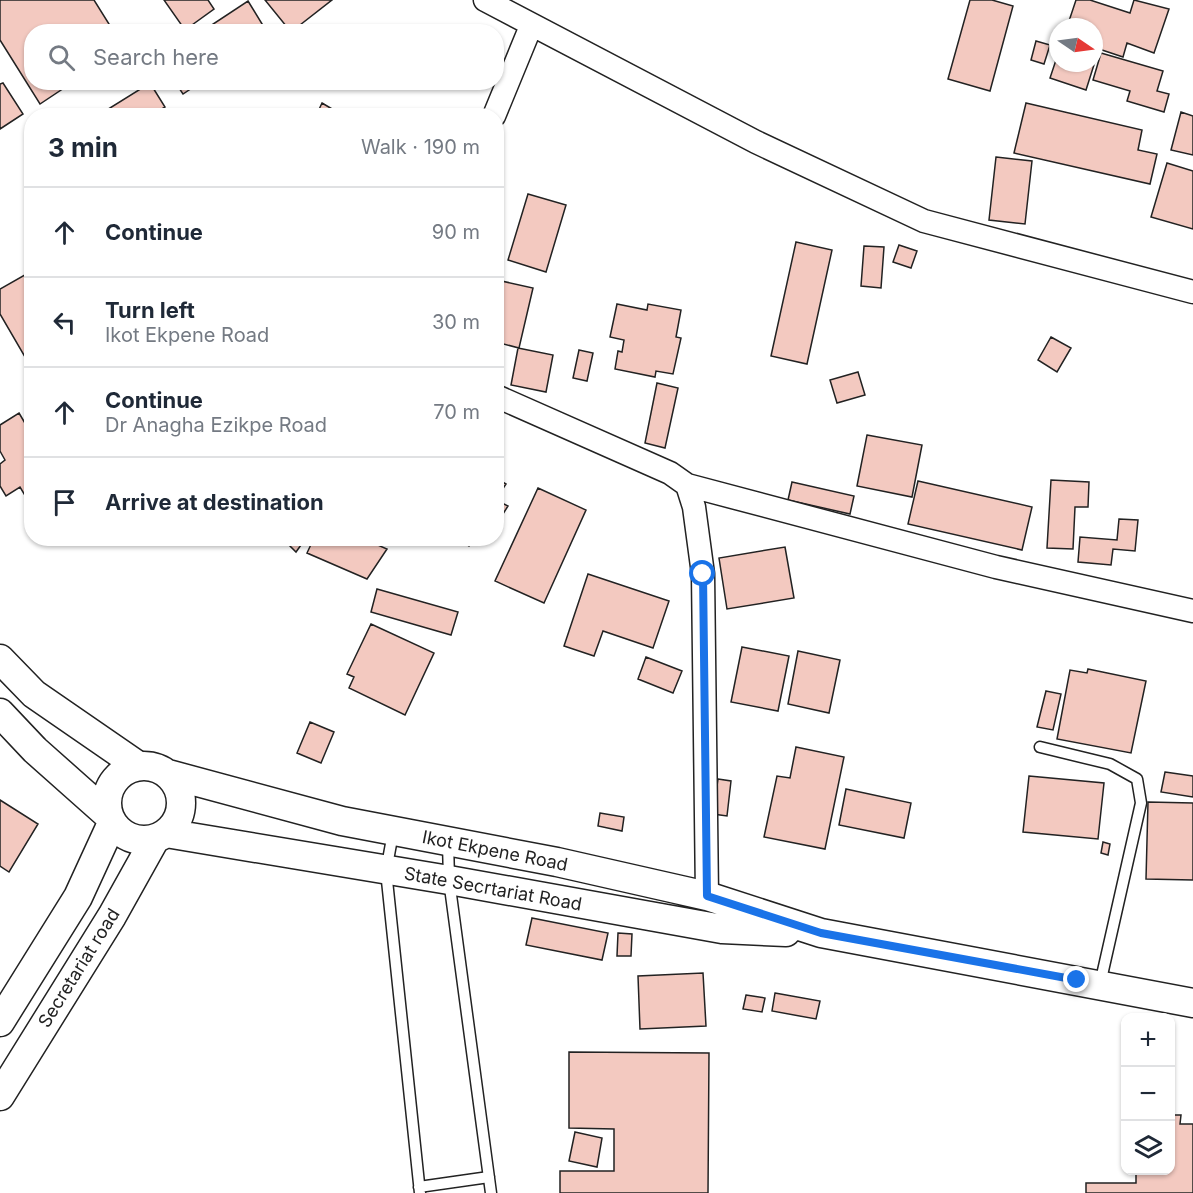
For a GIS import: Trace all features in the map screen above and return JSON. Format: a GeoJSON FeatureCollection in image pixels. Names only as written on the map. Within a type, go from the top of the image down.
{"type":"FeatureCollection","features":[{"type":"Feature","properties":{"kind":"street"},"geometry":{"type":"LineString","coordinates":[[485,0],[756,142],[924,221],[1193,292]]}},
{"type":"Feature","properties":{"kind":"street"},"geometry":{"type":"LineString","coordinates":[[497,108],[531,26]]}},
{"type":"Feature","properties":{"kind":"street"},"geometry":{"type":"LineString","coordinates":[[504,400],[669,473],[687,485],[996,567],[1193,611]]}},
{"type":"Feature","properties":{"kind":"street"},"geometry":{"type":"LineString","coordinates":[[687,485],[694,507],[703,574],[707,896]]}},
{"type":"Feature","properties":{"kind":"street"},"geometry":{"type":"LineString","coordinates":[[0,659],[34,694],[137,765]]}},
{"type":"Feature","properties":{"kind":"street"},"geometry":{"type":"LineString","coordinates":[[0,713],[35,750],[110,819],[124,835],[139,841],[161,836],[181,811],[181,797],[177,784],[168,774],[154,766],[137,765],[123,771],[111,783],[106,798],[110,819],[78,897],[0,1022]]}},
{"type":"Feature","properties":{"kind":"street","name":"Ikot Ekpene Road"},"geometry":{"type":"LineString","coordinates":[[168,774],[342,821],[707,896],[821,933]]}},
{"type":"Feature","properties":{"kind":"street","name":"State Secrtariat Road"},"geometry":{"type":"LineString","coordinates":[[161,836],[449,880],[722,929],[821,933]]}},
{"type":"Feature","properties":{"kind":"street","name":"Secretariat road"},"geometry":{"type":"LineString","coordinates":[[0,1096],[161,836]]}},
{"type":"Feature","properties":{"kind":"street"},"geometry":{"type":"LineString","coordinates":[[821,933],[1193,1003]]}},
{"type":"Feature","properties":{"kind":"lane"},"geometry":{"type":"LineString","coordinates":[[1040,747],[1110,764],[1137,779],[1141,803],[1100,984]]}},
{"type":"Feature","properties":{"kind":"lane"},"geometry":{"type":"LineString","coordinates":[[393,831],[386,871],[420,1190],[489,1177]]}},
{"type":"Feature","properties":{"kind":"lane"},"geometry":{"type":"LineString","coordinates":[[448,842],[449,880],[491,1193]]}},
{"type":"Feature","properties":{"kind":"building"},"geometry":{"type":"Polygon","coordinates":[[[0,0],[94,0],[109,24],[24,24],[24,78],[0,40],[0,0]]]}},
{"type":"Feature","properties":{"kind":"building"},"geometry":{"type":"Polygon","coordinates":[[[0,0],[94,0],[109,24],[24,24],[24,78],[0,40],[0,0]]]}},
{"type":"Feature","properties":{"kind":"building"},"geometry":{"type":"Polygon","coordinates":[[[164,0],[208,0],[214,9],[193,24],[181,24],[164,0]]]}},
{"type":"Feature","properties":{"kind":"building"},"geometry":{"type":"Polygon","coordinates":[[[265,0],[332,0],[301,24],[284,24],[265,0]]]}},
{"type":"Feature","properties":{"kind":"building"},"geometry":{"type":"Polygon","coordinates":[[[970,0],[992,0],[1013,6],[990,91],[948,79],[970,0]]]}},
{"type":"Feature","properties":{"kind":"building"},"geometry":{"type":"Polygon","coordinates":[[[1076,0],[1090,0],[1130,13],[1134,0],[1169,9],[1154,53],[1127,43],[1123,57],[1103,50],[1103,18],[1070,18],[1076,0]]]}},
{"type":"Feature","properties":{"kind":"building"},"geometry":{"type":"Polygon","coordinates":[[[248,1],[262,24],[213,24],[248,1]]]}},
{"type":"Feature","properties":{"kind":"building"},"geometry":{"type":"Polygon","coordinates":[[[1036,41],[1049,45],[1044,64],[1031,60],[1036,41]]]}},
{"type":"Feature","properties":{"kind":"building"},"geometry":{"type":"Polygon","coordinates":[[[1103,54],[1163,71],[1157,91],[1169,94],[1164,112],[1127,101],[1130,91],[1093,80],[1095,72],[1103,72],[1103,54]]]}},
{"type":"Feature","properties":{"kind":"building"},"geometry":{"type":"Polygon","coordinates":[[[1052,72],[1092,72],[1086,90],[1050,78],[1052,72]]]}},
{"type":"Feature","properties":{"kind":"building"},"geometry":{"type":"Polygon","coordinates":[[[3,83],[23,114],[0,129],[0,84],[3,83]]]}},
{"type":"Feature","properties":{"kind":"building"},"geometry":{"type":"Polygon","coordinates":[[[31,90],[61,90],[40,104],[31,90]]]}},
{"type":"Feature","properties":{"kind":"building"},"geometry":{"type":"Polygon","coordinates":[[[31,90],[61,90],[40,104],[31,90]]]}},
{"type":"Feature","properties":{"kind":"building"},"geometry":{"type":"Polygon","coordinates":[[[139,90],[154,90],[165,107],[163,108],[110,108],[139,90]]]}},
{"type":"Feature","properties":{"kind":"building"},"geometry":{"type":"Polygon","coordinates":[[[322,103],[330,108],[320,108],[322,103]]]}},
{"type":"Feature","properties":{"kind":"building"},"geometry":{"type":"Polygon","coordinates":[[[1026,103],[1142,130],[1138,150],[1157,154],[1150,184],[1014,153],[1026,103]]]}},
{"type":"Feature","properties":{"kind":"building"},"geometry":{"type":"Polygon","coordinates":[[[1181,112],[1193,116],[1193,155],[1171,150],[1181,112]]]}},
{"type":"Feature","properties":{"kind":"building"},"geometry":{"type":"Polygon","coordinates":[[[996,157],[1032,161],[1025,224],[989,220],[996,157]]]}},
{"type":"Feature","properties":{"kind":"building"},"geometry":{"type":"Polygon","coordinates":[[[1167,163],[1193,171],[1193,229],[1151,217],[1167,163]]]}},
{"type":"Feature","properties":{"kind":"building"},"geometry":{"type":"Polygon","coordinates":[[[528,194],[566,205],[546,272],[508,260],[528,194]]]}},
{"type":"Feature","properties":{"kind":"building"},"geometry":{"type":"Polygon","coordinates":[[[796,242],[832,250],[807,364],[771,356],[796,242]]]}},
{"type":"Feature","properties":{"kind":"building"},"geometry":{"type":"Polygon","coordinates":[[[796,242],[832,250],[807,364],[771,356],[796,242]]]}},
{"type":"Feature","properties":{"kind":"building"},"geometry":{"type":"Polygon","coordinates":[[[899,245],[917,251],[911,268],[893,262],[899,245]]]}},
{"type":"Feature","properties":{"kind":"building"},"geometry":{"type":"Polygon","coordinates":[[[899,245],[917,251],[911,268],[893,262],[899,245]]]}},
{"type":"Feature","properties":{"kind":"building"},"geometry":{"type":"Polygon","coordinates":[[[864,246],[884,247],[881,288],[861,286],[864,246]]]}},
{"type":"Feature","properties":{"kind":"building"},"geometry":{"type":"Polygon","coordinates":[[[864,246],[884,247],[881,288],[861,286],[864,246]]]}},
{"type":"Feature","properties":{"kind":"building"},"geometry":{"type":"Polygon","coordinates":[[[24,275],[24,355],[0,314],[0,289],[24,275]]]}},
{"type":"Feature","properties":{"kind":"building"},"geometry":{"type":"Polygon","coordinates":[[[504,282],[533,288],[519,348],[504,344],[504,282]]]}},
{"type":"Feature","properties":{"kind":"building"},"geometry":{"type":"Polygon","coordinates":[[[617,304],[647,310],[648,304],[681,310],[676,337],[681,338],[673,374],[656,371],[655,377],[615,369],[618,351],[622,352],[624,340],[610,337],[617,304]]]}},
{"type":"Feature","properties":{"kind":"building"},"geometry":{"type":"Polygon","coordinates":[[[1051,337],[1071,348],[1057,372],[1038,360],[1051,337]]]}},
{"type":"Feature","properties":{"kind":"building"},"geometry":{"type":"Polygon","coordinates":[[[518,348],[553,355],[546,392],[511,385],[518,348]]]}},
{"type":"Feature","properties":{"kind":"building"},"geometry":{"type":"Polygon","coordinates":[[[579,350],[593,353],[587,381],[573,378],[579,350]]]}},
{"type":"Feature","properties":{"kind":"building"},"geometry":{"type":"Polygon","coordinates":[[[858,372],[865,395],[837,403],[830,380],[858,372]]]}},
{"type":"Feature","properties":{"kind":"building"},"geometry":{"type":"Polygon","coordinates":[[[858,372],[865,395],[837,403],[830,380],[858,372]]]}},
{"type":"Feature","properties":{"kind":"building"},"geometry":{"type":"Polygon","coordinates":[[[657,383],[678,388],[665,448],[645,443],[657,383]]]}},
{"type":"Feature","properties":{"kind":"building"},"geometry":{"type":"Polygon","coordinates":[[[657,383],[678,388],[665,448],[645,443],[657,383]]]}},
{"type":"Feature","properties":{"kind":"building"},"geometry":{"type":"Polygon","coordinates":[[[19,413],[24,421],[24,494],[20,487],[6,496],[0,486],[0,464],[5,460],[0,451],[0,425],[19,413]]]}},
{"type":"Feature","properties":{"kind":"building"},"geometry":{"type":"Polygon","coordinates":[[[867,435],[922,445],[912,497],[857,486],[867,435]]]}},
{"type":"Feature","properties":{"kind":"building"},"geometry":{"type":"Polygon","coordinates":[[[1051,480],[1089,482],[1088,507],[1075,507],[1073,549],[1047,548],[1051,480]]]}},
{"type":"Feature","properties":{"kind":"building"},"geometry":{"type":"Polygon","coordinates":[[[918,481],[1032,507],[1022,550],[908,524],[918,481]]]}},
{"type":"Feature","properties":{"kind":"building"},"geometry":{"type":"Polygon","coordinates":[[[792,482],[854,496],[850,514],[788,500],[792,482]]]}},
{"type":"Feature","properties":{"kind":"building"},"geometry":{"type":"Polygon","coordinates":[[[792,482],[854,496],[850,514],[788,500],[792,482]]]}},
{"type":"Feature","properties":{"kind":"building"},"geometry":{"type":"Polygon","coordinates":[[[538,488],[586,510],[544,603],[495,581],[538,488]]]}},
{"type":"Feature","properties":{"kind":"building"},"geometry":{"type":"Polygon","coordinates":[[[1119,519],[1138,520],[1135,551],[1113,549],[1111,565],[1078,562],[1080,537],[1117,540],[1119,519]]]}},
{"type":"Feature","properties":{"kind":"building"},"geometry":{"type":"Polygon","coordinates":[[[290,546],[300,546],[296,552],[290,546]]]}},
{"type":"Feature","properties":{"kind":"building"},"geometry":{"type":"Polygon","coordinates":[[[310,546],[380,546],[387,549],[367,579],[307,553],[310,546]]]}},
{"type":"Feature","properties":{"kind":"building"},"geometry":{"type":"Polygon","coordinates":[[[785,547],[794,598],[727,609],[719,558],[785,547]]]}},
{"type":"Feature","properties":{"kind":"building"},"geometry":{"type":"Polygon","coordinates":[[[588,574],[669,601],[653,648],[603,631],[594,656],[564,646],[588,574]]]}},
{"type":"Feature","properties":{"kind":"building"},"geometry":{"type":"Polygon","coordinates":[[[588,574],[669,601],[653,648],[603,631],[594,656],[564,646],[588,574]]]}},
{"type":"Feature","properties":{"kind":"building"},"geometry":{"type":"Polygon","coordinates":[[[377,589],[458,612],[451,635],[371,612],[377,589]]]}},
{"type":"Feature","properties":{"kind":"building"},"geometry":{"type":"Polygon","coordinates":[[[371,624],[434,653],[405,715],[349,688],[354,677],[347,674],[371,624]]]}},
{"type":"Feature","properties":{"kind":"building"},"geometry":{"type":"Polygon","coordinates":[[[742,647],[789,656],[778,711],[731,702],[742,647]]]}},
{"type":"Feature","properties":{"kind":"building"},"geometry":{"type":"Polygon","coordinates":[[[742,647],[789,656],[778,711],[731,702],[742,647]]]}},
{"type":"Feature","properties":{"kind":"building"},"geometry":{"type":"Polygon","coordinates":[[[798,651],[840,660],[829,713],[788,704],[798,651]]]}},
{"type":"Feature","properties":{"kind":"building"},"geometry":{"type":"Polygon","coordinates":[[[646,657],[682,671],[673,693],[638,679],[646,657]]]}},
{"type":"Feature","properties":{"kind":"building"},"geometry":{"type":"Polygon","coordinates":[[[1088,669],[1146,681],[1131,753],[1057,739],[1070,670],[1087,673],[1088,669]]]}},
{"type":"Feature","properties":{"kind":"building"},"geometry":{"type":"Polygon","coordinates":[[[1046,691],[1061,694],[1053,730],[1037,727],[1046,691]]]}},
{"type":"Feature","properties":{"kind":"building"},"geometry":{"type":"Polygon","coordinates":[[[310,722],[334,732],[321,763],[297,753],[310,722]]]}},
{"type":"Feature","properties":{"kind":"building"},"geometry":{"type":"Polygon","coordinates":[[[796,747],[844,757],[825,849],[764,837],[777,776],[790,778],[796,747]]]}},
{"type":"Feature","properties":{"kind":"building"},"geometry":{"type":"Polygon","coordinates":[[[1165,772],[1193,776],[1193,797],[1161,792],[1165,772]]]}},
{"type":"Feature","properties":{"kind":"building"},"geometry":{"type":"Polygon","coordinates":[[[1029,776],[1104,783],[1098,839],[1023,832],[1029,776]]]}},
{"type":"Feature","properties":{"kind":"building"},"geometry":{"type":"Polygon","coordinates":[[[718,779],[731,781],[727,816],[713,814],[718,779]]]}},
{"type":"Feature","properties":{"kind":"building"},"geometry":{"type":"Polygon","coordinates":[[[846,789],[911,803],[904,838],[839,825],[846,789]]]}},
{"type":"Feature","properties":{"kind":"building"},"geometry":{"type":"Polygon","coordinates":[[[0,800],[38,824],[9,872],[0,866],[0,800]]]}},
{"type":"Feature","properties":{"kind":"building"},"geometry":{"type":"Polygon","coordinates":[[[1148,802],[1193,803],[1193,880],[1146,879],[1148,802]]]}},
{"type":"Feature","properties":{"kind":"building"},"geometry":{"type":"Polygon","coordinates":[[[600,813],[624,817],[622,831],[598,826],[600,813]]]}},
{"type":"Feature","properties":{"kind":"building"},"geometry":{"type":"Polygon","coordinates":[[[1103,842],[1110,844],[1108,855],[1101,853],[1103,842]]]}},
{"type":"Feature","properties":{"kind":"building"},"geometry":{"type":"Polygon","coordinates":[[[532,918],[608,933],[602,960],[526,945],[532,918]]]}},
{"type":"Feature","properties":{"kind":"building"},"geometry":{"type":"Polygon","coordinates":[[[532,918],[608,933],[602,960],[526,945],[532,918]]]}},
{"type":"Feature","properties":{"kind":"building"},"geometry":{"type":"Polygon","coordinates":[[[618,933],[632,934],[631,956],[617,956],[618,933]]]}},
{"type":"Feature","properties":{"kind":"building"},"geometry":{"type":"Polygon","coordinates":[[[703,973],[706,1026],[640,1029],[638,976],[703,973]]]}},
{"type":"Feature","properties":{"kind":"building"},"geometry":{"type":"Polygon","coordinates":[[[775,993],[820,1001],[816,1019],[772,1011],[775,993]]]}},
{"type":"Feature","properties":{"kind":"building"},"geometry":{"type":"Polygon","coordinates":[[[746,995],[765,998],[762,1012],[743,1009],[746,995]]]}},
{"type":"Feature","properties":{"kind":"building"},"geometry":{"type":"Polygon","coordinates":[[[569,1052],[709,1053],[708,1193],[560,1193],[560,1171],[614,1171],[614,1129],[569,1128],[569,1052]]]}},
{"type":"Feature","properties":{"kind":"building"},"geometry":{"type":"Polygon","coordinates":[[[1175,1115],[1181,1115],[1180,1124],[1193,1124],[1193,1193],[1086,1193],[1086,1183],[1136,1183],[1136,1175],[1175,1175],[1175,1115]]]}},
{"type":"Feature","properties":{"kind":"building"},"geometry":{"type":"Polygon","coordinates":[[[575,1132],[602,1138],[597,1167],[569,1161],[575,1132]]]}},
{"type":"Feature","properties":{"kind":"route"},"geometry":{"type":"LineString","coordinates":[[703,574],[707,896],[821,933],[1077,980]]}}]}
